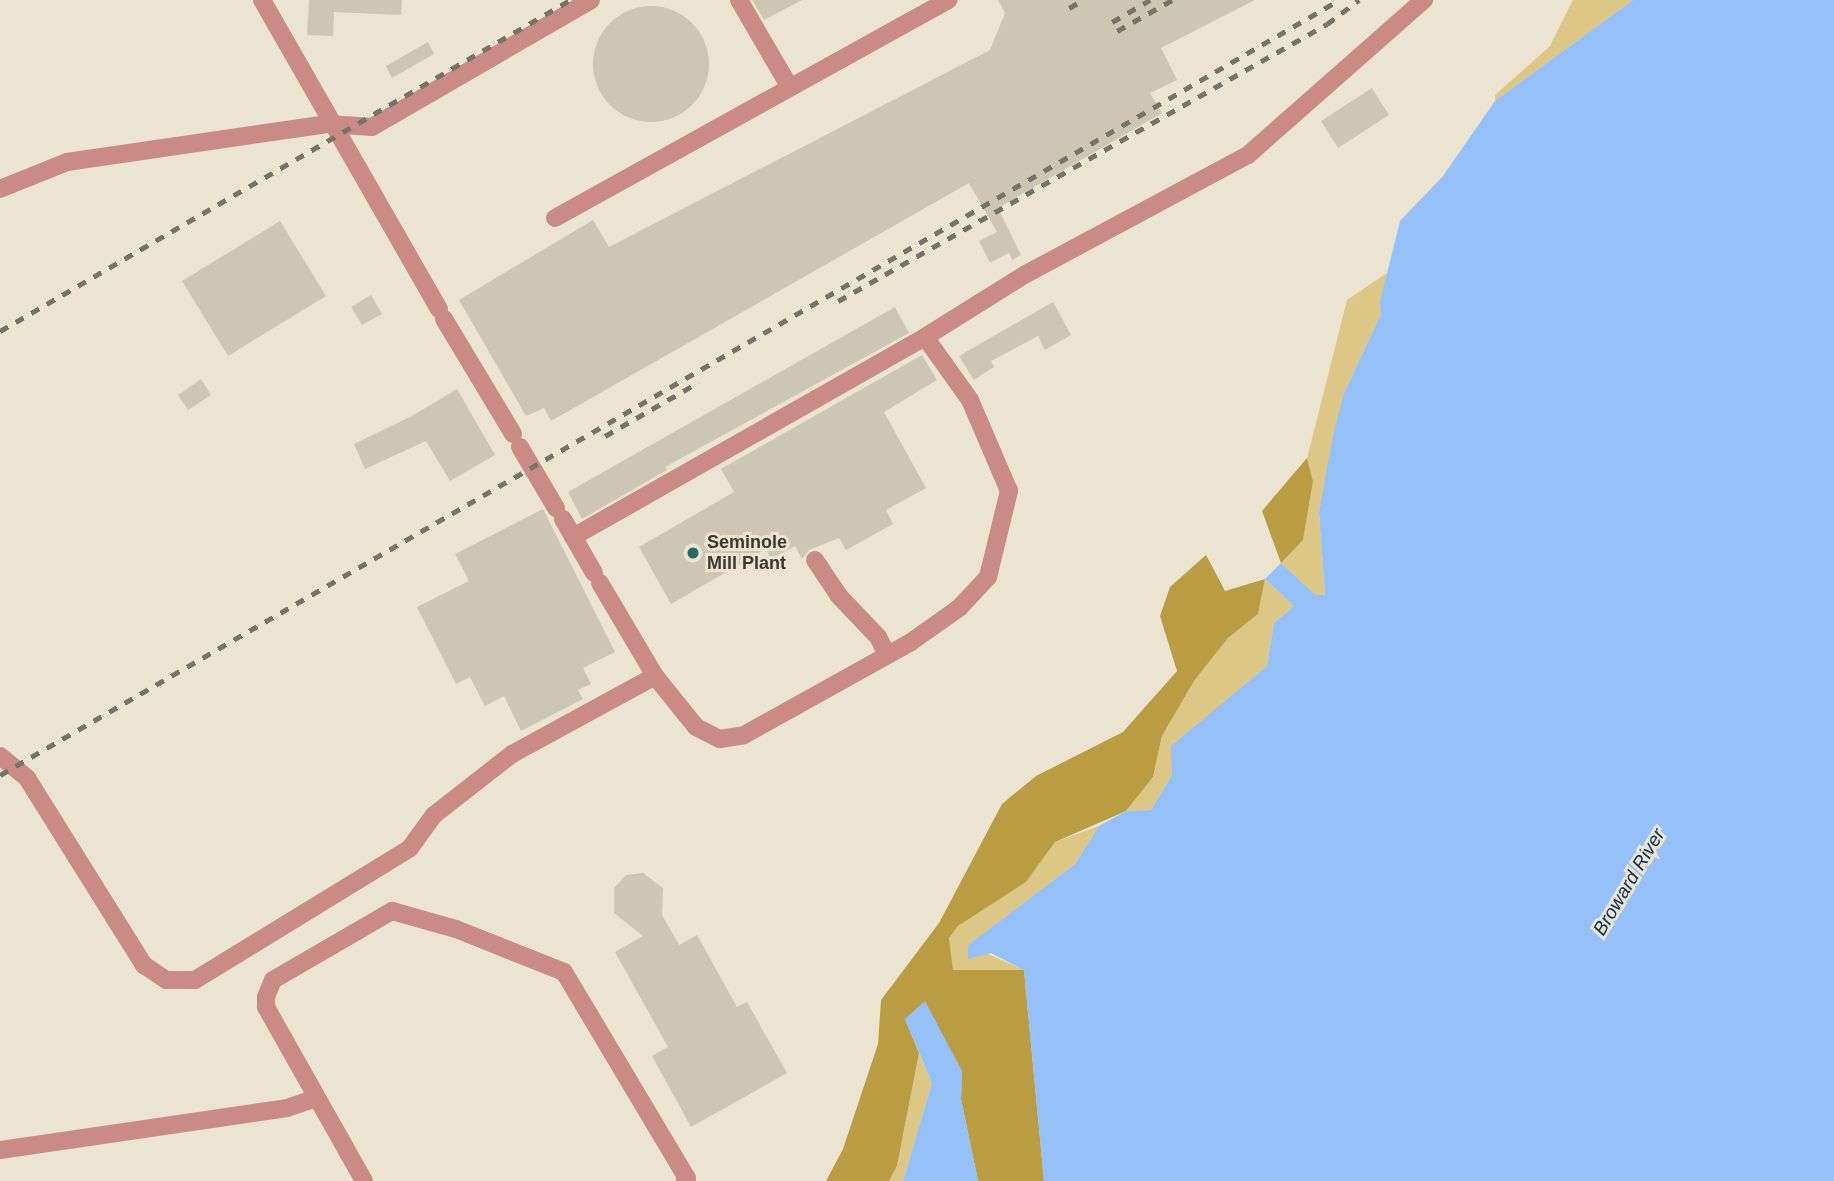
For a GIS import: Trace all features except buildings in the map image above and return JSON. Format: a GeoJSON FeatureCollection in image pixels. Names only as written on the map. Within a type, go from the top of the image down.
{"type":"FeatureCollection","features":[{"type":"Feature","properties":{"kind":"lane"},"geometry":{"type":"LineString","coordinates":[[262,0],[329,124],[655,676],[696,727],[720,739],[744,735],[887,656],[959,608],[988,577],[1009,491],[970,400],[925,337]]}},
{"type":"Feature","properties":{"kind":"lane"},"geometry":{"type":"LineString","coordinates":[[0,189],[67,162],[329,124],[372,127],[591,0]]}},
{"type":"Feature","properties":{"kind":"lane"},"geometry":{"type":"LineString","coordinates":[[739,0],[789,86]]}},
{"type":"Feature","properties":{"kind":"lane"},"geometry":{"type":"LineString","coordinates":[[555,218],[789,86],[949,0]]}},
{"type":"Feature","properties":{"kind":"lane"},"geometry":{"type":"LineString","coordinates":[[573,537],[925,337],[1026,274],[1248,155],[1423,0]]}},
{"type":"Feature","properties":{"kind":"lane"},"geometry":{"type":"LineString","coordinates":[[815,560],[839,597],[878,637],[887,656]]}},
{"type":"Feature","properties":{"kind":"lane"},"geometry":{"type":"LineString","coordinates":[[0,756],[27,778],[144,965],[166,980],[195,980],[411,848],[434,816],[512,754],[655,676]]}},
{"type":"Feature","properties":{"kind":"lane"},"geometry":{"type":"LineString","coordinates":[[364,1181],[266,1007],[267,988],[273,980],[392,911],[402,912],[564,972],[687,1178],[684,1181]]}},
{"type":"Feature","properties":{"kind":"lane"},"geometry":{"type":"LineString","coordinates":[[0,1150],[287,1108],[316,1098]]}},
{"type":"Feature","properties":{"kind":"shaded area"},"geometry":{"type":"Polygon","coordinates":[[[1573,0],[1633,0],[1495,101],[1495,95],[1550,46],[1573,0]]]}},
{"type":"Feature","properties":{"kind":"shaded area"},"geometry":{"type":"Polygon","coordinates":[[[1387,273],[1381,314],[1344,393],[1319,512],[1325,595],[1315,596],[1281,563],[1303,540],[1313,481],[1307,458],[1347,300],[1387,273]]]}},
{"type":"Feature","properties":{"kind":"shaded area"},"geometry":{"type":"Polygon","coordinates":[[[1307,458],[1313,481],[1303,540],[1281,563],[1262,511],[1307,458]]]}},
{"type":"Feature","properties":{"kind":"shaded area"},"geometry":{"type":"Polygon","coordinates":[[[1206,555],[1225,591],[1265,579],[1258,614],[1228,638],[1194,681],[1162,736],[1153,777],[1126,811],[1055,842],[1026,882],[958,926],[949,938],[953,970],[1024,970],[1044,1181],[978,1181],[961,1099],[962,1071],[905,1019],[919,1053],[897,1166],[889,1181],[826,1181],[843,1149],[878,1044],[881,1000],[939,923],[1002,804],[1036,776],[1123,732],[1177,671],[1160,616],[1170,587],[1206,555]]]}},
{"type":"Feature","properties":{"kind":"shaded area"},"geometry":{"type":"Polygon","coordinates":[[[1265,579],[1294,606],[1274,623],[1267,666],[1172,746],[1172,775],[1151,810],[1126,811],[1153,777],[1162,736],[1194,681],[1228,638],[1258,614],[1265,579]]]}},
{"type":"Feature","properties":{"kind":"shaded area"},"geometry":{"type":"Polygon","coordinates":[[[1099,826],[1075,864],[968,945],[1024,970],[953,970],[949,938],[958,926],[1026,882],[1055,842],[1099,826]]]}},
{"type":"Feature","properties":{"kind":"shaded area"},"geometry":{"type":"Polygon","coordinates":[[[919,1053],[932,1083],[903,1181],[889,1181],[897,1166],[919,1053]]]}},
{"type":"Feature","properties":{"kind":"water","name":"Broward River"},"geometry":{"type":"Polygon","coordinates":[[[1633,0],[1834,0],[1834,1181],[1044,1181],[1024,970],[991,953],[968,959],[968,945],[1075,864],[1099,826],[1126,811],[1151,810],[1172,775],[1171,746],[1267,666],[1274,623],[1294,606],[1265,579],[1281,563],[1315,595],[1325,595],[1319,512],[1333,436],[1344,393],[1381,314],[1380,301],[1400,221],[1443,176],[1495,101],[1633,0]]]}},
{"type":"Feature","properties":{"kind":"water"},"geometry":{"type":"Polygon","coordinates":[[[925,1001],[962,1071],[961,1099],[978,1181],[903,1181],[932,1083],[905,1019],[925,1001]]]}},
{"type":"Feature","properties":{"kind":"railway"},"geometry":{"type":"LineString","coordinates":[[0,331],[570,0]]}},
{"type":"Feature","properties":{"kind":"railway"},"geometry":{"type":"LineString","coordinates":[[1069,8],[1083,0]]}},
{"type":"Feature","properties":{"kind":"railway"},"geometry":{"type":"LineString","coordinates":[[1112,22],[1150,0]]}},
{"type":"Feature","properties":{"kind":"railway"},"geometry":{"type":"LineString","coordinates":[[1117,31],[1172,0]]}},
{"type":"Feature","properties":{"kind":"railway"},"geometry":{"type":"LineString","coordinates":[[0,775],[1339,0]]}},
{"type":"Feature","properties":{"kind":"railway"},"geometry":{"type":"LineString","coordinates":[[838,301],[1327,24],[1359,0]]}},
{"type":"Feature","properties":{"kind":"railway"},"geometry":{"type":"LineString","coordinates":[[605,436],[699,382]]}},
{"type":"Feature","properties":{"kind":"place","name":"Seminole Mill Plant"},"geometry":{"type":"Point","coordinates":[693,553]}}]}
